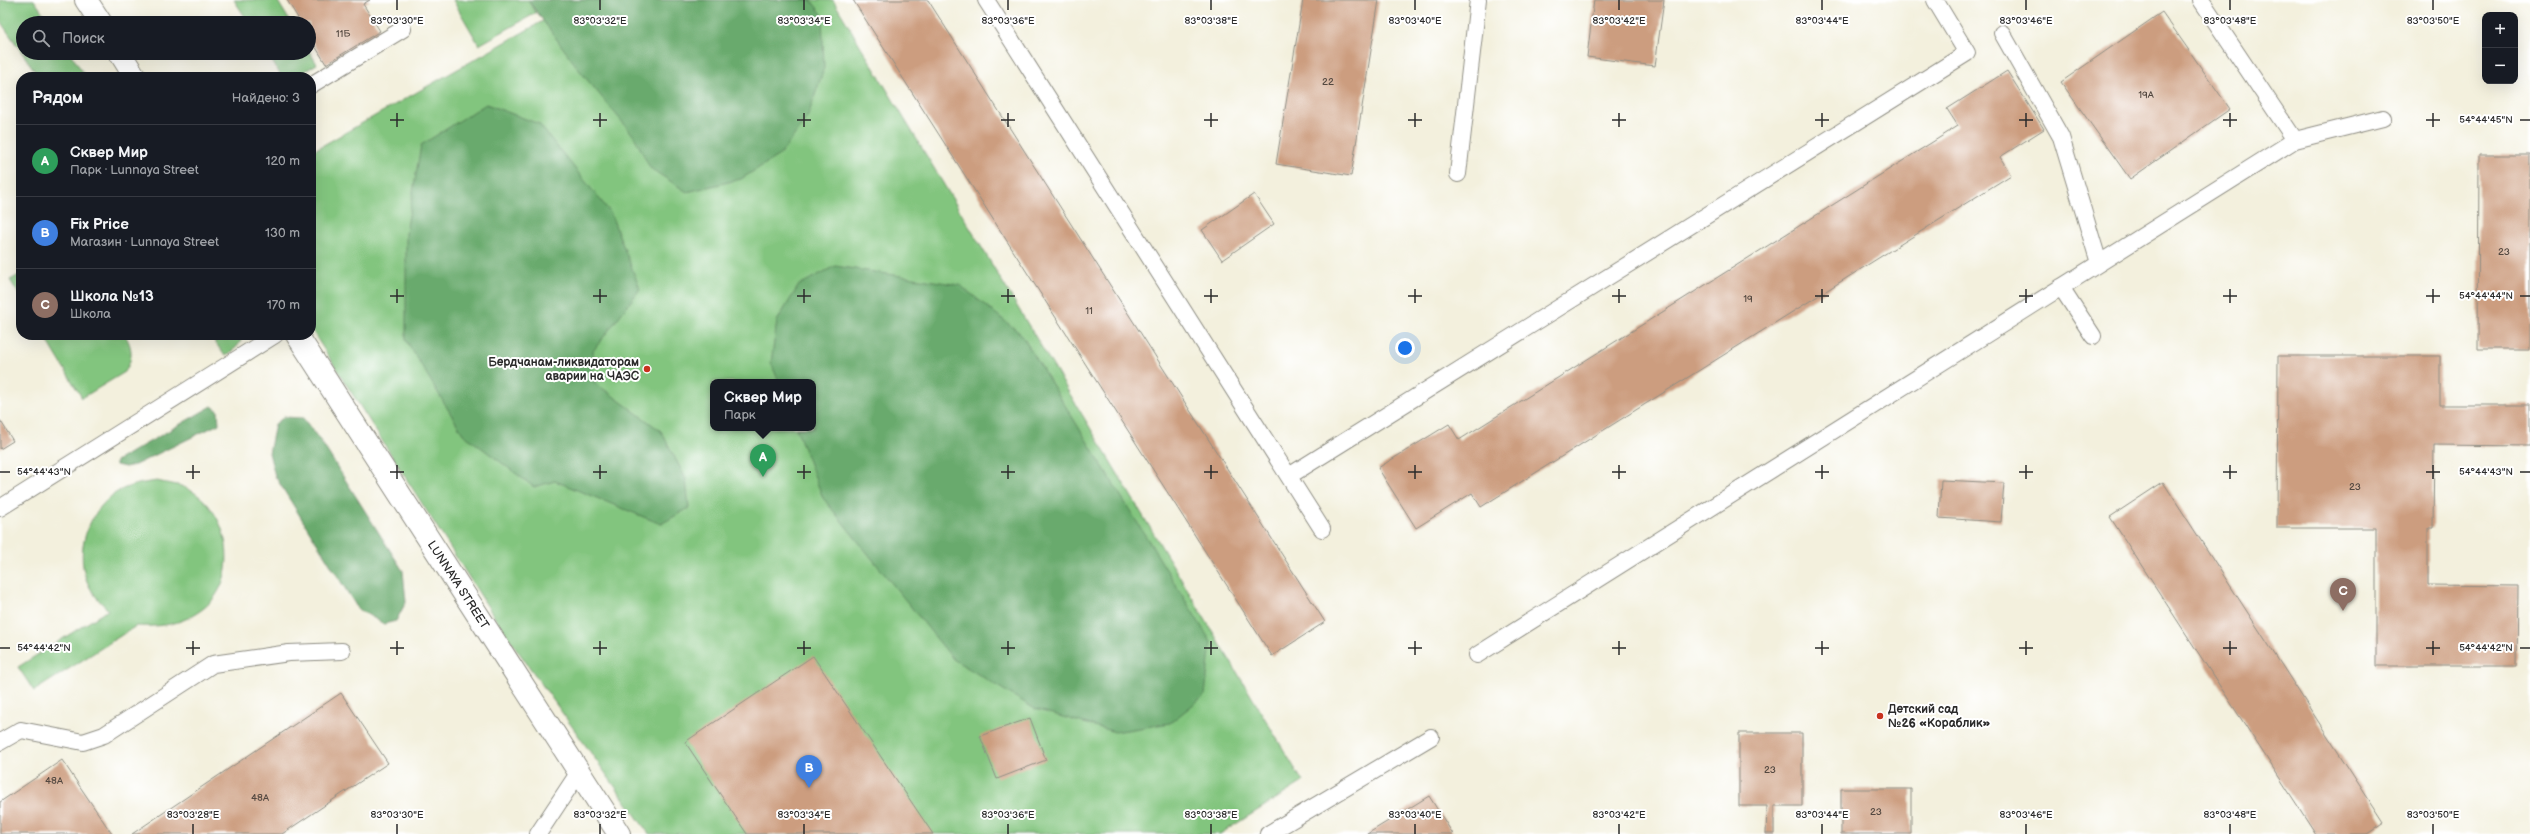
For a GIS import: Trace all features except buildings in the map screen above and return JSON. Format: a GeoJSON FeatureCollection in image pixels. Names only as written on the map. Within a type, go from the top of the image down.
{"type":"FeatureCollection","features":[{"type":"Feature","properties":{"kind":"street"},"geometry":{"type":"LineString","coordinates":[[86,0],[96,16]]}},
{"type":"Feature","properties":{"kind":"street"},"geometry":{"type":"LineString","coordinates":[[124,60],[132,72]]}},
{"type":"Feature","properties":{"kind":"street","name":"LUNNAYA STREET"},"geometry":{"type":"LineString","coordinates":[[300,340],[619,834]]}},
{"type":"Feature","properties":{"kind":"lane"},"geometry":{"type":"LineString","coordinates":[[986,0],[1322,529]]}},
{"type":"Feature","properties":{"kind":"lane"},"geometry":{"type":"LineString","coordinates":[[1458,174],[1478,0]]}},
{"type":"Feature","properties":{"kind":"lane"},"geometry":{"type":"LineString","coordinates":[[1289,476],[1967,53],[1935,0]]}},
{"type":"Feature","properties":{"kind":"lane"},"geometry":{"type":"LineString","coordinates":[[2201,0],[2295,140]]}},
{"type":"Feature","properties":{"kind":"lane"},"geometry":{"type":"LineString","coordinates":[[316,82],[403,29]]}},
{"type":"Feature","properties":{"kind":"lane"},"geometry":{"type":"LineString","coordinates":[[2002,33],[2061,137],[2099,263]]}},
{"type":"Feature","properties":{"kind":"lane"},"geometry":{"type":"LineString","coordinates":[[1477,655],[2295,140],[2383,118]]}},
{"type":"Feature","properties":{"kind":"lane"},"geometry":{"type":"LineString","coordinates":[[2061,287],[2093,336]]}},
{"type":"Feature","properties":{"kind":"lane"},"geometry":{"type":"LineString","coordinates":[[0,508],[267,340]]}},
{"type":"Feature","properties":{"kind":"lane"},"geometry":{"type":"LineString","coordinates":[[0,742],[21,730],[83,742],[104,735],[213,664],[289,653],[342,651]]}},
{"type":"Feature","properties":{"kind":"lane"},"geometry":{"type":"LineString","coordinates":[[1268,834],[1431,737]]}},
{"type":"Feature","properties":{"kind":"lane"},"geometry":{"type":"LineString","coordinates":[[538,834],[579,772]]}},
{"type":"Feature","properties":{"kind":"green space"},"geometry":{"type":"Polygon","coordinates":[[[0,0],[34,0],[45,16],[16,16],[16,44],[0,21],[0,0]]]}},
{"type":"Feature","properties":{"kind":"green space"},"geometry":{"type":"Polygon","coordinates":[[[234,0],[277,0],[287,16],[244,16],[234,0]]]}},
{"type":"Feature","properties":{"kind":"green space"},"geometry":{"type":"Polygon","coordinates":[[[453,0],[528,0],[536,13],[479,45],[453,0]]]}},
{"type":"Feature","properties":{"kind":"green space"},"geometry":{"type":"Polygon","coordinates":[[[528,0],[811,0],[822,14],[824,68],[808,116],[781,154],[741,179],[687,192],[650,168],[634,136],[580,71],[528,0]]]}},
{"type":"Feature","properties":{"kind":"green space"},"geometry":{"type":"Polygon","coordinates":[[[580,0],[833,0],[1303,782],[1220,834],[649,834],[500,626],[316,337],[316,149],[580,0]]]}},
{"type":"Feature","properties":{"kind":"green space"},"geometry":{"type":"Polygon","coordinates":[[[27,60],[75,60],[83,72],[36,72],[27,60]]]}},
{"type":"Feature","properties":{"kind":"green space"},"geometry":{"type":"Polygon","coordinates":[[[271,60],[315,60],[317,64],[303,72],[279,72],[271,60]]]}},
{"type":"Feature","properties":{"kind":"green space"},"geometry":{"type":"Polygon","coordinates":[[[486,104],[539,124],[610,212],[640,289],[593,351],[594,382],[661,431],[686,479],[689,508],[661,524],[555,481],[534,487],[463,434],[406,340],[406,233],[421,145],[486,104]]]}},
{"type":"Feature","properties":{"kind":"green space"},"geometry":{"type":"Polygon","coordinates":[[[835,266],[960,285],[1021,334],[1211,642],[1205,695],[1170,723],[1115,732],[1035,709],[953,659],[823,498],[797,431],[816,431],[816,379],[778,379],[771,363],[777,321],[799,285],[835,266]]]}},
{"type":"Feature","properties":{"kind":"green space"},"geometry":{"type":"Polygon","coordinates":[[[16,277],[16,290],[10,280],[16,277]]]}},
{"type":"Feature","properties":{"kind":"green space"},"geometry":{"type":"Polygon","coordinates":[[[47,340],[128,340],[131,349],[131,358],[125,372],[82,398],[47,340]]]}},
{"type":"Feature","properties":{"kind":"green space"},"geometry":{"type":"Polygon","coordinates":[[[214,340],[241,340],[234,350],[225,356],[214,340]]]}},
{"type":"Feature","properties":{"kind":"green space"},"geometry":{"type":"Polygon","coordinates":[[[212,406],[218,411],[219,424],[135,465],[125,467],[116,465],[116,461],[212,406]]]}},
{"type":"Feature","properties":{"kind":"green space"},"geometry":{"type":"Polygon","coordinates":[[[284,417],[303,418],[322,443],[403,571],[406,602],[396,621],[384,624],[358,609],[275,476],[269,453],[275,424],[284,417]]]}},
{"type":"Feature","properties":{"kind":"green space"},"geometry":{"type":"Polygon","coordinates":[[[157,481],[181,486],[198,495],[211,508],[220,525],[226,544],[227,563],[223,581],[214,598],[200,611],[177,622],[153,626],[136,626],[34,691],[18,667],[108,610],[94,594],[87,581],[83,568],[82,554],[84,540],[88,527],[95,514],[114,494],[124,488],[157,481]]]}},
{"type":"Feature","properties":{"kind":"place","name":"Бердчанам-ликвидаторам аварии на ЧАЭС"},"geometry":{"type":"Point","coordinates":[647,369]}},
{"type":"Feature","properties":{"kind":"place","name":"Сквер Мир"},"geometry":{"type":"Point","coordinates":[763,477]}},
{"type":"Feature","properties":{"kind":"place","name":"Школа №13"},"geometry":{"type":"Point","coordinates":[2343,611]}},
{"type":"Feature","properties":{"kind":"place","name":"Детский сад №26 «Кораблик»"},"geometry":{"type":"Point","coordinates":[1880,716]}},
{"type":"Feature","properties":{"kind":"place","name":"Fix Price"},"geometry":{"type":"Point","coordinates":[809,788]}}]}
